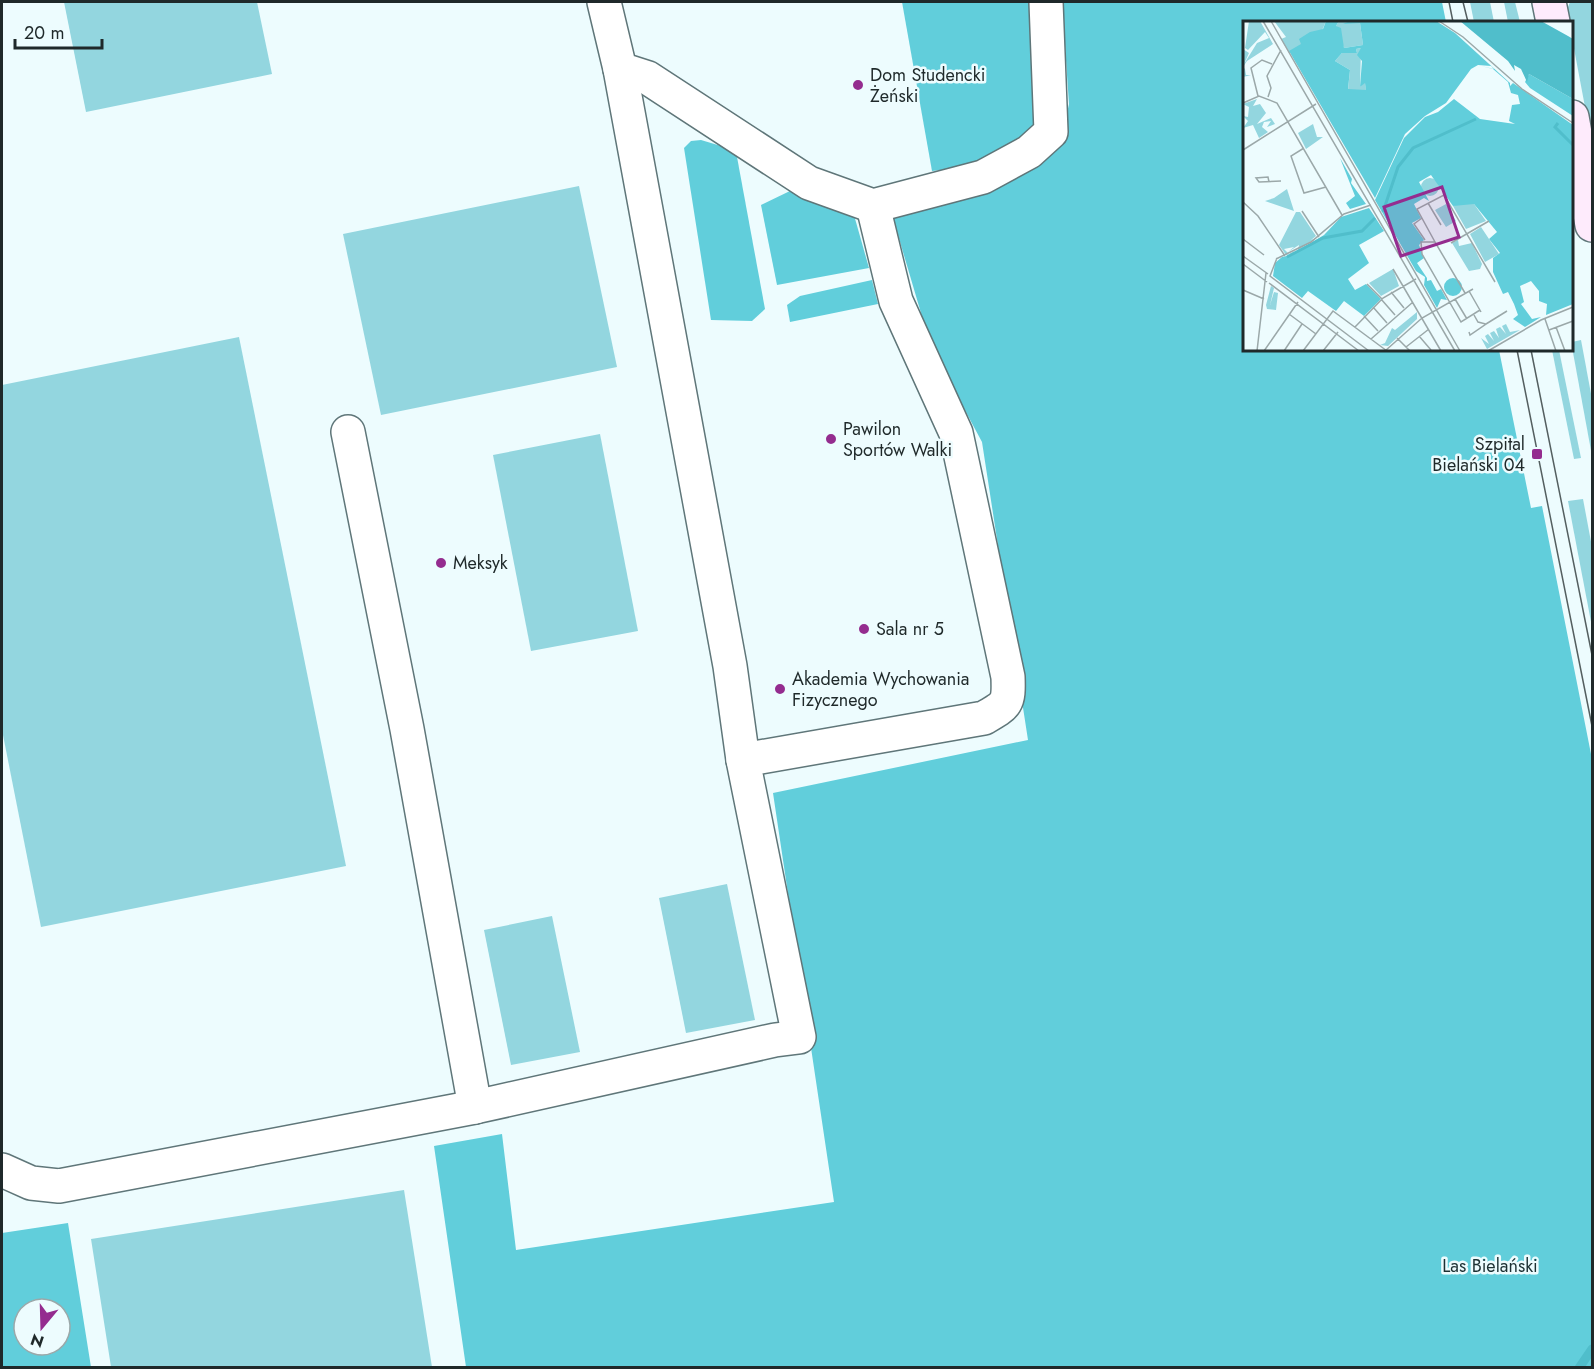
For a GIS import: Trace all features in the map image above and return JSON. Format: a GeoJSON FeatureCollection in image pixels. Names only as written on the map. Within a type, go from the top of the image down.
{"type":"FeatureCollection","features":[{"type":"Feature","properties":{"kind":"main road"},"geometry":{"type":"LineString","coordinates":[[1549,2],[1553,21]]}},
{"type":"Feature","properties":{"kind":"main road"},"geometry":{"type":"LineString","coordinates":[[1573,122],[1593,225]]}},
{"type":"Feature","properties":{"kind":"street"},"geometry":{"type":"LineString","coordinates":[[2,1170],[31,1183],[59,1186],[475,1107],[775,1040],[799,1037],[743,760],[730,666],[620,69],[604,2]]}},
{"type":"Feature","properties":{"kind":"street"},"geometry":{"type":"LineString","coordinates":[[620,69],[648,78],[809,183],[873,206],[982,177],[1029,152],[1051,132],[1046,2]]}},
{"type":"Feature","properties":{"kind":"street"},"geometry":{"type":"LineString","coordinates":[[743,760],[984,718],[1003,708],[1009,695],[1008,677],[956,433],[896,300],[873,206]]}},
{"type":"Feature","properties":{"kind":"street"},"geometry":{"type":"LineString","coordinates":[[348,432],[406,729],[475,1107]]}},
{"type":"Feature","properties":{"kind":"shaded area"},"geometry":{"type":"Polygon","coordinates":[[[64,2],[257,2],[272,74],[86,112],[64,2]]]}},
{"type":"Feature","properties":{"kind":"shaded area"},"geometry":{"type":"Polygon","coordinates":[[[1470,2],[1490,2],[1494,21],[1474,21],[1470,2]]]}},
{"type":"Feature","properties":{"kind":"shaded area"},"geometry":{"type":"Polygon","coordinates":[[[1504,2],[1515,2],[1520,21],[1508,21],[1504,2]]]}},
{"type":"Feature","properties":{"kind":"shaded area"},"geometry":{"type":"Polygon","coordinates":[[[1570,2],[1592,2],[1592,144],[1573,43],[1573,21],[1568,21],[1566,12],[1570,2]]]}},
{"type":"Feature","properties":{"kind":"shaded area"},"geometry":{"type":"Polygon","coordinates":[[[579,186],[617,367],[381,415],[343,234],[579,186]]]}},
{"type":"Feature","properties":{"kind":"shaded area"},"geometry":{"type":"Polygon","coordinates":[[[239,337],[346,866],[41,927],[2,730],[2,385],[239,337]]]}},
{"type":"Feature","properties":{"kind":"shaded area"},"geometry":{"type":"Polygon","coordinates":[[[1581,340],[1592,399],[1592,456],[1573,351],[1573,342],[1581,340]]]}},
{"type":"Feature","properties":{"kind":"shaded area"},"geometry":{"type":"Polygon","coordinates":[[[1552,351],[1559,351],[1581,458],[1574,459],[1552,351]]]}},
{"type":"Feature","properties":{"kind":"shaded area"},"geometry":{"type":"Polygon","coordinates":[[[600,434],[638,631],[531,651],[493,455],[600,434]]]}},
{"type":"Feature","properties":{"kind":"shaded area"},"geometry":{"type":"Polygon","coordinates":[[[1583,499],[1592,547],[1592,627],[1568,501],[1583,499]]]}},
{"type":"Feature","properties":{"kind":"shaded area"},"geometry":{"type":"Polygon","coordinates":[[[727,884],[755,1020],[686,1033],[659,898],[727,884]]]}},
{"type":"Feature","properties":{"kind":"shaded area"},"geometry":{"type":"Polygon","coordinates":[[[552,916],[580,1052],[511,1065],[484,930],[552,916]]]}},
{"type":"Feature","properties":{"kind":"shaded area"},"geometry":{"type":"Polygon","coordinates":[[[404,1190],[432,1367],[111,1367],[91,1239],[404,1190]]]}},
{"type":"Feature","properties":{"kind":"green space"},"geometry":{"type":"Polygon","coordinates":[[[902,2],[1031,2],[1035,126],[1006,148],[960,168],[932,171],[902,2]]]}},
{"type":"Feature","properties":{"kind":"green space","name":"Las Bielański"},"geometry":{"type":"Polygon","coordinates":[[[1062,2],[1442,2],[1446,21],[1243,21],[1243,351],[1499,351],[1531,508],[1542,506],[1592,759],[1592,1367],[466,1367],[434,1146],[502,1134],[516,1250],[834,1202],[773,793],[1028,740],[982,442],[931,347],[893,218],[930,207],[1060,145],[1069,104],[1062,2]]]}},
{"type":"Feature","properties":{"kind":"green space"},"geometry":{"type":"Polygon","coordinates":[[[701,140],[731,149],[737,157],[765,309],[752,321],[711,320],[684,148],[691,141],[701,140]]]}},
{"type":"Feature","properties":{"kind":"green space"},"geometry":{"type":"Polygon","coordinates":[[[792,190],[852,208],[869,268],[777,285],[761,205],[792,190]]]}},
{"type":"Feature","properties":{"kind":"green space"},"geometry":{"type":"Polygon","coordinates":[[[872,280],[878,304],[790,322],[787,305],[800,296],[872,280]]]}},
{"type":"Feature","properties":{"kind":"green space"},"geometry":{"type":"Polygon","coordinates":[[[68,1223],[91,1367],[2,1367],[2,1233],[68,1223]]]}},
{"type":"Feature","properties":{"kind":"waterway"},"geometry":{"type":"LineString","coordinates":[[1579,1368],[1592,1349]]}},
{"type":"Feature","properties":{"kind":"tram line"},"geometry":{"type":"LineString","coordinates":[[1449,2],[1453,21]]}},
{"type":"Feature","properties":{"kind":"tram line"},"geometry":{"type":"LineString","coordinates":[[1463,2],[1468,21]]}},
{"type":"Feature","properties":{"kind":"tram line"},"geometry":{"type":"LineString","coordinates":[[1517,351],[1592,726]]}},
{"type":"Feature","properties":{"kind":"tram line"},"geometry":{"type":"LineString","coordinates":[[1531,351],[1592,655]]}},
{"type":"Feature","properties":{"kind":"place","name":"Dom Studencki Żeński"},"geometry":{"type":"Point","coordinates":[858,85]}},
{"type":"Feature","properties":{"kind":"place","name":"Pawilon Sportów Walki"},"geometry":{"type":"Point","coordinates":[831,439]}},
{"type":"Feature","properties":{"kind":"place","name":"Szpital Bielański 04"},"geometry":{"type":"Point","coordinates":[1537,454]}},
{"type":"Feature","properties":{"kind":"place","name":"Meksyk"},"geometry":{"type":"Point","coordinates":[441,563]}},
{"type":"Feature","properties":{"kind":"place","name":"Sala nr 5"},"geometry":{"type":"Point","coordinates":[864,629]}},
{"type":"Feature","properties":{"kind":"place","name":"Akademia Wychowania Fizycznego"},"geometry":{"type":"Point","coordinates":[780,689]}}]}
